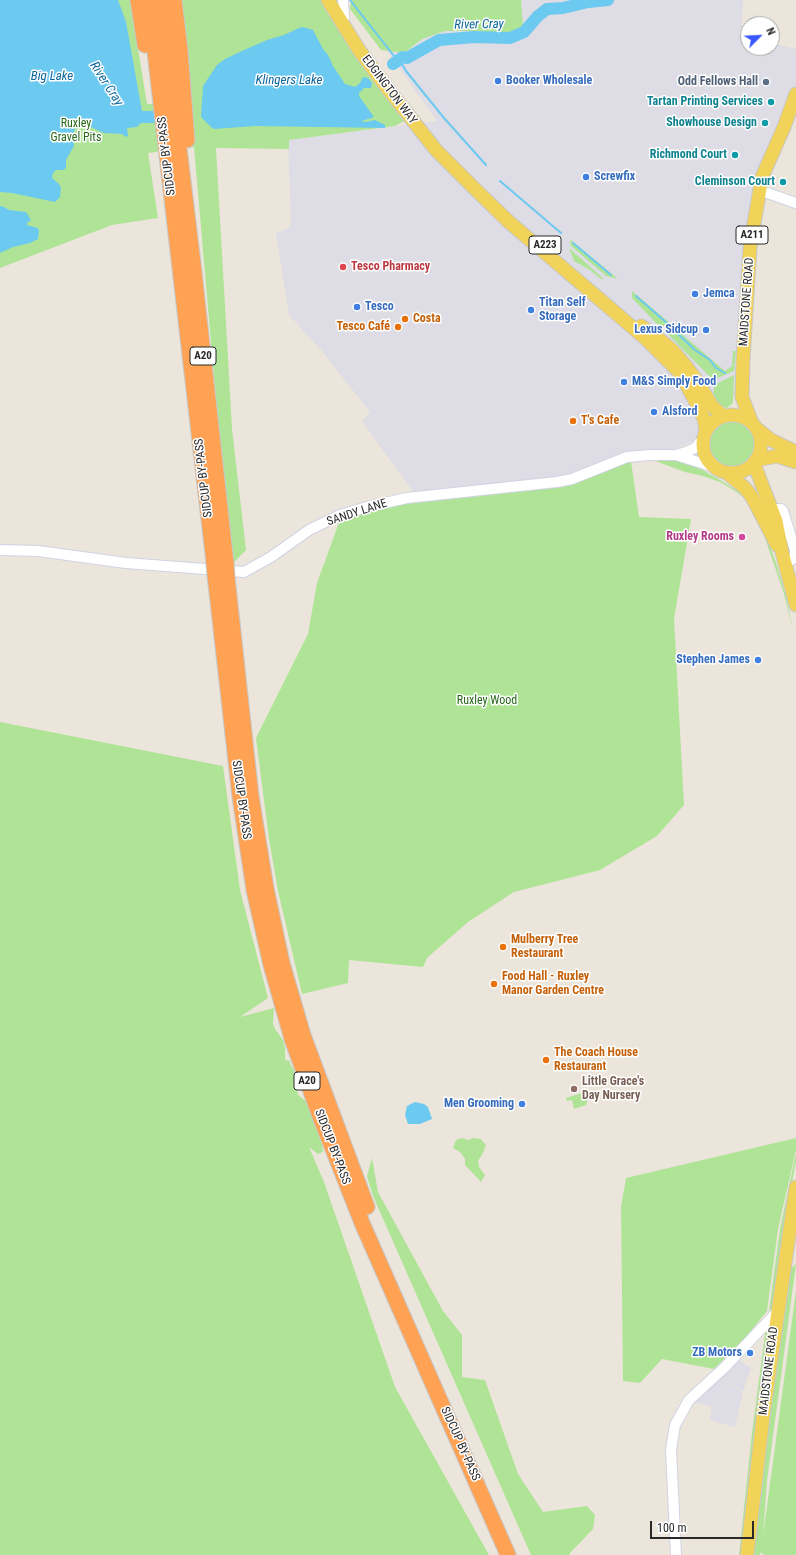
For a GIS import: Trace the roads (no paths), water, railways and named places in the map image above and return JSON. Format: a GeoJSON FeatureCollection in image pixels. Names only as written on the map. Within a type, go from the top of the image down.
{"type":"FeatureCollection","features":[{"type":"Feature","properties":{"kind":"highway","name":"A20"},"geometry":{"type":"LineString","coordinates":[[138,0],[150,76],[177,149]]}},
{"type":"Feature","properties":{"kind":"highway","name":"SIDCUP BY-PASS"},"geometry":{"type":"LineString","coordinates":[[149,0],[177,149],[193,263],[240,797],[254,890],[271,965],[292,1039],[321,1119],[362,1223],[508,1555]]}},
{"type":"Feature","properties":{"kind":"highway","name":"SIDCUP BY-PASS"},"geometry":{"type":"LineString","coordinates":[[161,0],[221,570],[266,888],[282,962],[303,1035],[370,1216],[519,1555]]}},
{"type":"Feature","properties":{"kind":"highway","name":"A20"},"geometry":{"type":"LineString","coordinates":[[174,0],[180,50],[177,149]]}},
{"type":"Feature","properties":{"kind":"main road","name":"EDGINGTON WAY"},"geometry":{"type":"LineString","coordinates":[[328,0],[359,50],[436,150],[460,174],[509,213],[549,252],[563,268],[647,335],[672,350],[699,384],[712,406],[724,416]]}},
{"type":"Feature","properties":{"kind":"main road","name":"EDGINGTON WAY"},"geometry":{"type":"LineString","coordinates":[[335,0],[344,18],[374,61],[414,113],[477,187],[488,197],[489,203],[622,310],[624,316],[647,335],[680,373],[704,419],[704,435]]}},
{"type":"Feature","properties":{"kind":"main road","name":"MAIDSTONE ROAD"},"geometry":{"type":"LineString","coordinates":[[754,425],[742,397],[750,247],[762,177],[784,127],[796,94]]}},
{"type":"Feature","properties":{"kind":"main road","name":"EDGINGTON WAY"},"geometry":{"type":"LineString","coordinates":[[414,113],[413,116],[460,171],[460,174]]}},
{"type":"Feature","properties":{"kind":"main road"},"geometry":{"type":"LineString","coordinates":[[742,397],[735,408],[716,421],[704,435],[703,451],[706,458],[714,467],[727,473],[745,488],[752,497],[783,557]]}},
{"type":"Feature","properties":{"kind":"main road"},"geometry":{"type":"LineString","coordinates":[[724,416],[742,416],[772,440],[796,452]]}},
{"type":"Feature","properties":{"kind":"main road"},"geometry":{"type":"LineString","coordinates":[[727,473],[737,474],[743,472],[755,462],[760,453],[762,444],[760,436],[754,425]]}},
{"type":"Feature","properties":{"kind":"main road"},"geometry":{"type":"LineString","coordinates":[[755,462],[777,456],[796,462]]}},
{"type":"Feature","properties":{"kind":"main road"},"geometry":{"type":"LineString","coordinates":[[755,462],[756,472],[776,521],[783,557],[796,605]]}},
{"type":"Feature","properties":{"kind":"main road","name":"MAIDSTONE ROAD"},"geometry":{"type":"LineString","coordinates":[[747,1555],[777,1312],[796,1187]]}},
{"type":"Feature","properties":{"kind":"street"},"geometry":{"type":"LineString","coordinates":[[343,0],[344,18]]}},
{"type":"Feature","properties":{"kind":"street"},"geometry":{"type":"LineString","coordinates":[[759,190],[796,203]]}},
{"type":"Feature","properties":{"kind":"street","name":"SANDY LANE"},"geometry":{"type":"LineString","coordinates":[[676,455],[693,449],[704,435]]}},
{"type":"Feature","properties":{"kind":"street","name":"SANDY LANE"},"geometry":{"type":"LineString","coordinates":[[0,550],[38,551],[126,563],[244,572],[271,557],[309,530],[340,515],[407,498],[549,484],[572,478],[627,457],[676,455],[714,467]]}},
{"type":"Feature","properties":{"kind":"street"},"geometry":{"type":"LineString","coordinates":[[676,1555],[671,1450],[675,1425],[689,1400],[726,1367],[777,1312]]}},
{"type":"Feature","properties":{"kind":"water","name":"Big Lake"},"geometry":{"type":"Polygon","coordinates":[[[0,0],[118,0],[126,22],[142,111],[148,118],[137,127],[127,128],[128,136],[126,137],[122,134],[104,133],[82,123],[77,125],[72,136],[74,146],[66,160],[66,168],[63,170],[56,170],[53,173],[52,178],[61,188],[60,197],[55,202],[0,192],[0,0]]]}},
{"type":"Feature","properties":{"kind":"water","name":"Klingers Lake"},"geometry":{"type":"Polygon","coordinates":[[[303,27],[313,30],[345,84],[355,87],[360,83],[363,77],[368,78],[372,83],[371,88],[364,88],[359,93],[359,96],[374,117],[361,121],[366,122],[375,120],[385,125],[385,128],[255,126],[214,129],[201,117],[203,86],[217,65],[225,59],[244,50],[303,27]]]}},
{"type":"Feature","properties":{"kind":"water"},"geometry":{"type":"Polygon","coordinates":[[[0,206],[9,210],[26,212],[31,220],[27,223],[27,225],[38,228],[38,239],[0,253],[0,206]]]}},
{"type":"Feature","properties":{"kind":"water"},"geometry":{"type":"Polygon","coordinates":[[[415,1102],[424,1104],[428,1107],[432,1119],[420,1124],[408,1124],[405,1115],[407,1106],[415,1102]]]}},
{"type":"Feature","properties":{"kind":"waterway"},"geometry":{"type":"LineString","coordinates":[[350,0],[394,56],[403,57],[402,64],[406,71],[444,118],[486,165]]}},
{"type":"Feature","properties":{"kind":"waterway","name":"River Cray"},"geometry":{"type":"LineString","coordinates":[[393,64],[403,57],[407,58],[439,40],[474,37],[510,38],[524,32],[538,16],[547,9],[563,8],[588,2],[608,0]]}},
{"type":"Feature","properties":{"kind":"waterway","name":"River Cray"},"geometry":{"type":"LineString","coordinates":[[132,117],[171,117]]}},
{"type":"Feature","properties":{"kind":"waterway"},"geometry":{"type":"LineString","coordinates":[[500,181],[561,233]]}},
{"type":"Feature","properties":{"kind":"waterway"},"geometry":{"type":"LineString","coordinates":[[573,243],[611,275]]}},
{"type":"Feature","properties":{"kind":"waterway"},"geometry":{"type":"LineString","coordinates":[[636,296],[668,324]]}},
{"type":"Feature","properties":{"kind":"waterway"},"geometry":{"type":"LineString","coordinates":[[676,332],[695,350],[710,360],[716,368],[725,373]]}},
{"type":"Feature","properties":{"kind":"place","name":"Booker Wholesale"},"geometry":{"type":"Point","coordinates":[498,81]}},
{"type":"Feature","properties":{"kind":"place","name":"Odd Fellows Hall"},"geometry":{"type":"Point","coordinates":[766,82]}},
{"type":"Feature","properties":{"kind":"place","name":"Tartan Printing Services"},"geometry":{"type":"Point","coordinates":[771,102]}},
{"type":"Feature","properties":{"kind":"place","name":"Showhouse Design"},"geometry":{"type":"Point","coordinates":[765,123]}},
{"type":"Feature","properties":{"kind":"place","name":"Richmond Court"},"geometry":{"type":"Point","coordinates":[735,155]}},
{"type":"Feature","properties":{"kind":"place","name":"Screwfix"},"geometry":{"type":"Point","coordinates":[586,177]}},
{"type":"Feature","properties":{"kind":"place","name":"Cleminson Court"},"geometry":{"type":"Point","coordinates":[783,182]}},
{"type":"Feature","properties":{"kind":"place","name":"Tesco Pharmacy"},"geometry":{"type":"Point","coordinates":[343,267]}},
{"type":"Feature","properties":{"kind":"place","name":"Jemca"},"geometry":{"type":"Point","coordinates":[695,294]}},
{"type":"Feature","properties":{"kind":"place","name":"Tesco"},"geometry":{"type":"Point","coordinates":[357,307]}},
{"type":"Feature","properties":{"kind":"place","name":"Titan Self Storage"},"geometry":{"type":"Point","coordinates":[531,310]}},
{"type":"Feature","properties":{"kind":"place","name":"Costa"},"geometry":{"type":"Point","coordinates":[405,319]}},
{"type":"Feature","properties":{"kind":"place","name":"Tesco Café"},"geometry":{"type":"Point","coordinates":[398,327]}},
{"type":"Feature","properties":{"kind":"place","name":"Lexus Sidcup"},"geometry":{"type":"Point","coordinates":[706,330]}},
{"type":"Feature","properties":{"kind":"place","name":"M&S Simply Food"},"geometry":{"type":"Point","coordinates":[624,382]}},
{"type":"Feature","properties":{"kind":"place","name":"Alsford"},"geometry":{"type":"Point","coordinates":[654,412]}},
{"type":"Feature","properties":{"kind":"place","name":"T's Cafe"},"geometry":{"type":"Point","coordinates":[573,421]}},
{"type":"Feature","properties":{"kind":"place","name":"Ruxley Rooms"},"geometry":{"type":"Point","coordinates":[742,537]}},
{"type":"Feature","properties":{"kind":"place","name":"Stephen James"},"geometry":{"type":"Point","coordinates":[758,660]}},
{"type":"Feature","properties":{"kind":"place","name":"Mulberry Tree Restaurant"},"geometry":{"type":"Point","coordinates":[503,947]}},
{"type":"Feature","properties":{"kind":"place","name":"Food Hall - Ruxley Manor Garden Centre"},"geometry":{"type":"Point","coordinates":[494,984]}},
{"type":"Feature","properties":{"kind":"place","name":"The Coach House Restaurant"},"geometry":{"type":"Point","coordinates":[546,1060]}},
{"type":"Feature","properties":{"kind":"place","name":"Little Grace's Day Nursery"},"geometry":{"type":"Point","coordinates":[574,1089]}},
{"type":"Feature","properties":{"kind":"place","name":"Men Grooming"},"geometry":{"type":"Point","coordinates":[522,1104]}},
{"type":"Feature","properties":{"kind":"place","name":"ZB Motors"},"geometry":{"type":"Point","coordinates":[750,1353]}},
{"type":"Feature","properties":{"kind":"park label","name":"Ruxley Gravel Pits"},"geometry":{"type":"Point","coordinates":[76,131]}},
{"type":"Feature","properties":{"kind":"park label","name":"Ruxley Wood"},"geometry":{"type":"Point","coordinates":[487,701]}}]}
